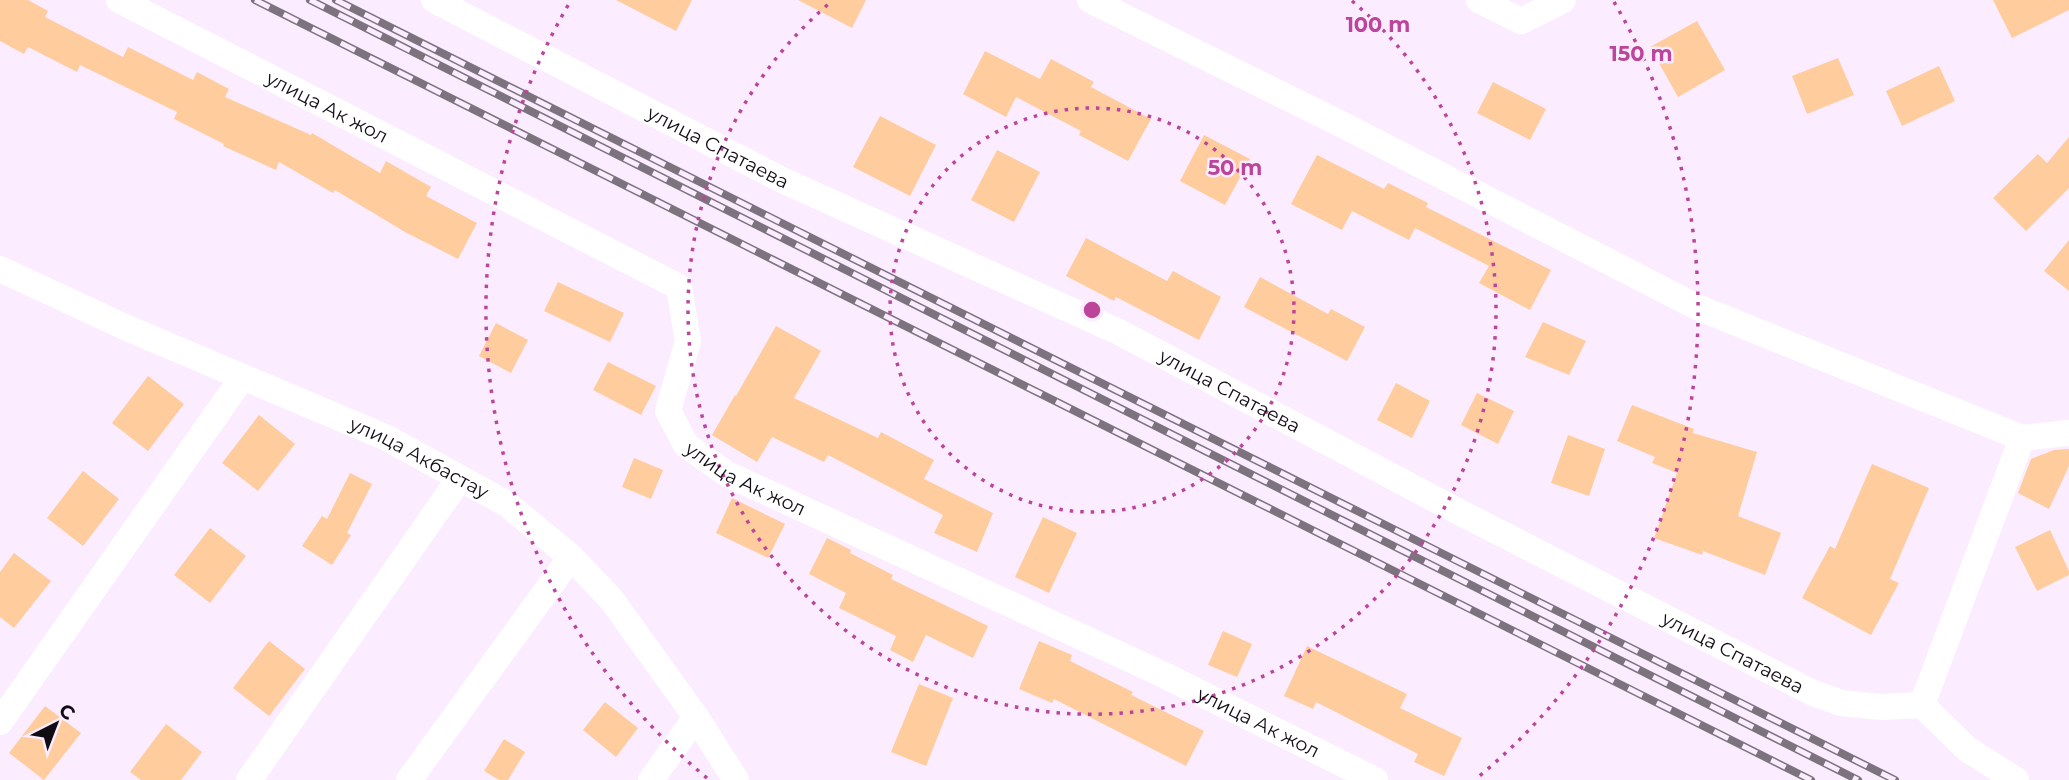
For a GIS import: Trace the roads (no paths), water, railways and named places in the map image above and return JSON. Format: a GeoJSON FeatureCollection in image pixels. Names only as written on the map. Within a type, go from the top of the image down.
{"type":"FeatureCollection","features":[{"type":"Feature","properties":{"kind":"street","name":"улица Ак жол"},"geometry":{"type":"LineString","coordinates":[[119,0],[679,287],[688,341],[668,411],[686,445],[727,474],[1162,674],[1375,780]]}},
{"type":"Feature","properties":{"kind":"street","name":"улица Спатаева"},"geometry":{"type":"LineString","coordinates":[[434,0],[782,180],[1119,332],[1463,514],[1811,692],[1841,702],[1881,707],[1922,705]]}},
{"type":"Feature","properties":{"kind":"street"},"geometry":{"type":"LineString","coordinates":[[1090,0],[1341,124],[1697,307],[2022,438],[2069,433]]}},
{"type":"Feature","properties":{"kind":"street"},"geometry":{"type":"LineString","coordinates":[[1479,0],[1521,21],[1563,0]]}},
{"type":"Feature","properties":{"kind":"street","name":"улица Акбастау"},"geometry":{"type":"LineString","coordinates":[[4,279],[387,438],[507,504],[570,557],[611,599],[696,717],[736,780]]}},
{"type":"Feature","properties":{"kind":"street"},"geometry":{"type":"LineString","coordinates":[[0,722],[242,378]]}},
{"type":"Feature","properties":{"kind":"street"},"geometry":{"type":"LineString","coordinates":[[2016,780],[1967,749],[1922,705],[2022,438]]}},
{"type":"Feature","properties":{"kind":"street"},"geometry":{"type":"LineString","coordinates":[[249,780],[460,478]]}},
{"type":"Feature","properties":{"kind":"street"},"geometry":{"type":"LineString","coordinates":[[409,780],[570,557]]}},
{"type":"Feature","properties":{"kind":"street"},"geometry":{"type":"LineString","coordinates":[[651,780],[696,717]]}},
{"type":"Feature","properties":{"kind":"railway"},"geometry":{"type":"LineString","coordinates":[[255,0],[1811,780]]}},
{"type":"Feature","properties":{"kind":"railway"},"geometry":{"type":"LineString","coordinates":[[310,0],[1858,780]]}},
{"type":"Feature","properties":{"kind":"railway"},"geometry":{"type":"LineString","coordinates":[[336,0],[1895,780]]}}]}
